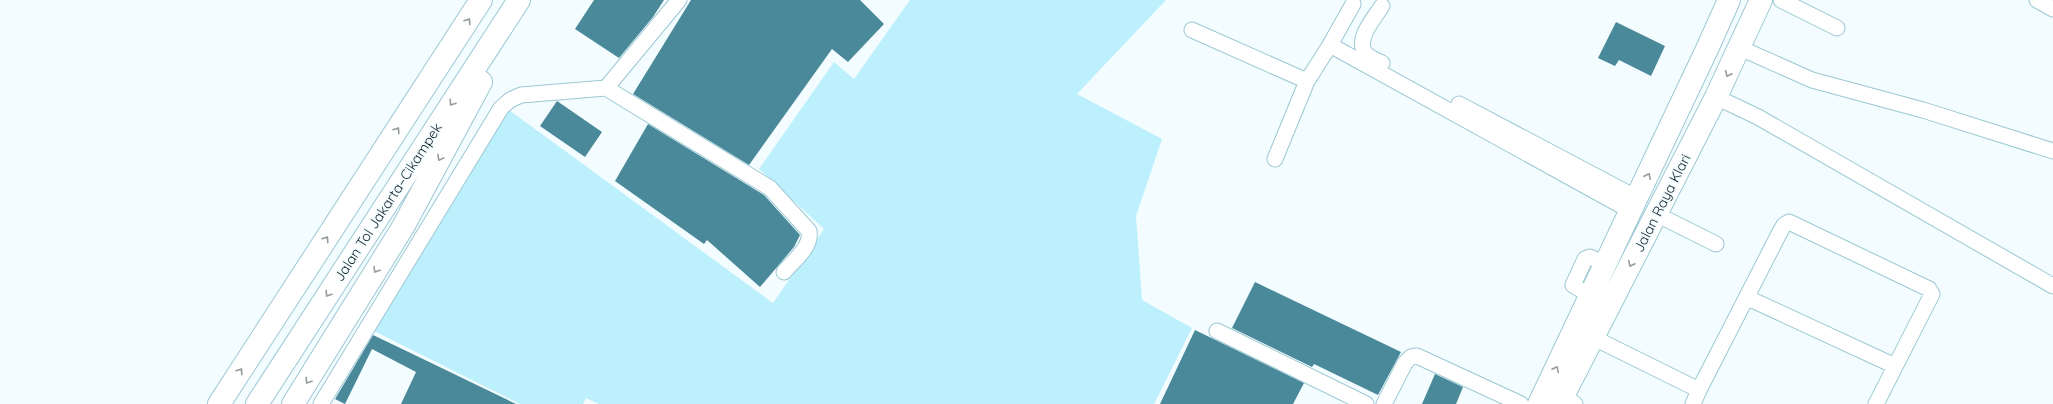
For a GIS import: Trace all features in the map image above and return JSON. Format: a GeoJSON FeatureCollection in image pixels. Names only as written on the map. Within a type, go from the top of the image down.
{"type":"FeatureCollection","features":[{"type":"Feature","properties":{"kind":"highway"},"geometry":{"type":"LineString","coordinates":[[219,404],[481,0]]}},
{"type":"Feature","properties":{"kind":"highway","name":"Jalan Tol Jakarta–Cikampek"},"geometry":{"type":"LineString","coordinates":[[257,404],[519,0]]}},
{"type":"Feature","properties":{"kind":"highway"},"geometry":{"type":"LineString","coordinates":[[294,404],[403,227],[525,0]]}},
{"type":"Feature","properties":{"kind":"highway","name":"Jalan Raya Klari"},"geometry":{"type":"LineString","coordinates":[[1539,404],[1634,205],[1727,0]]}},
{"type":"Feature","properties":{"kind":"highway","name":"Jalan Raya Klari"},"geometry":{"type":"LineString","coordinates":[[1566,401],[1594,338],[1716,97],[1762,0]]}},
{"type":"Feature","properties":{"kind":"street"},"geometry":{"type":"LineString","coordinates":[[606,88],[679,0]]}},
{"type":"Feature","properties":{"kind":"street"},"geometry":{"type":"LineString","coordinates":[[1781,0],[1837,28]]}},
{"type":"Feature","properties":{"kind":"street"},"geometry":{"type":"LineString","coordinates":[[2037,0],[2053,9]]}},
{"type":"Feature","properties":{"kind":"street"},"geometry":{"type":"LineString","coordinates":[[1274,160],[1307,81],[1330,45],[1353,4]]}},
{"type":"Feature","properties":{"kind":"street"},"geometry":{"type":"LineString","coordinates":[[1382,6],[1365,34],[1364,51],[1369,57],[1634,205]]}},
{"type":"Feature","properties":{"kind":"street"},"geometry":{"type":"LineString","coordinates":[[1192,30],[1307,81]]}},
{"type":"Feature","properties":{"kind":"street"},"geometry":{"type":"LineString","coordinates":[[1330,45],[1634,205]]}},
{"type":"Feature","properties":{"kind":"street"},"geometry":{"type":"LineString","coordinates":[[1740,48],[1812,80],[1923,110],[2053,151]]}},
{"type":"Feature","properties":{"kind":"street"},"geometry":{"type":"LineString","coordinates":[[321,404],[500,108],[510,100],[521,95],[606,88],[770,188],[809,231],[810,238],[807,245],[784,272]]}},
{"type":"Feature","properties":{"kind":"street"},"geometry":{"type":"LineString","coordinates":[[1716,97],[1758,117],[2053,286]]}},
{"type":"Feature","properties":{"kind":"street"},"geometry":{"type":"LineString","coordinates":[[1656,214],[1716,244]]}},
{"type":"Feature","properties":{"kind":"street"},"geometry":{"type":"LineString","coordinates":[[1594,338],[1696,397],[1748,298],[1784,224],[1789,222],[1929,289],[1932,294],[1876,404]]}},
{"type":"Feature","properties":{"kind":"street"},"geometry":{"type":"LineString","coordinates":[[1748,298],[1895,366]]}},
{"type":"Feature","properties":{"kind":"street"},"geometry":{"type":"LineString","coordinates":[[1217,330],[1366,404]]}},
{"type":"Feature","properties":{"kind":"street"},"geometry":{"type":"LineString","coordinates":[[1384,404],[1405,363],[1411,357],[1417,356],[1521,404]]}},
{"type":"Feature","properties":{"kind":"shaded area"},"geometry":{"type":"Polygon","coordinates":[[[910,0],[1166,0],[1077,94],[1162,139],[1136,216],[1142,300],[1192,328],[1154,404],[599,404],[586,398],[583,404],[520,404],[370,329],[509,110],[773,303],[824,229],[759,169],[834,62],[854,79],[910,0]]]}},
{"type":"Feature","properties":{"kind":"building"},"geometry":{"type":"Polygon","coordinates":[[[594,0],[664,0],[653,17],[619,58],[575,29],[594,0]]]}},
{"type":"Feature","properties":{"kind":"building"},"geometry":{"type":"Polygon","coordinates":[[[691,0],[860,0],[884,24],[848,62],[832,49],[749,165],[633,94],[691,0]]]}},
{"type":"Feature","properties":{"kind":"building"},"geometry":{"type":"Polygon","coordinates":[[[1616,22],[1665,46],[1651,76],[1619,60],[1615,66],[1598,58],[1616,22]]]}},
{"type":"Feature","properties":{"kind":"building"},"geometry":{"type":"Polygon","coordinates":[[[557,101],[602,132],[585,157],[540,126],[557,101]]]}},
{"type":"Feature","properties":{"kind":"building"},"geometry":{"type":"Polygon","coordinates":[[[648,124],[764,195],[800,235],[794,247],[760,287],[707,240],[704,244],[615,181],[648,124]]]}},
{"type":"Feature","properties":{"kind":"building"},"geometry":{"type":"Polygon","coordinates":[[[1255,282],[1401,352],[1378,395],[1314,364],[1312,367],[1232,328],[1255,282]]]}},
{"type":"Feature","properties":{"kind":"building"},"geometry":{"type":"Polygon","coordinates":[[[1195,330],[1304,383],[1293,404],[1160,404],[1195,330]]]}},
{"type":"Feature","properties":{"kind":"building"},"geometry":{"type":"Polygon","coordinates":[[[373,335],[516,404],[401,404],[416,372],[372,349],[345,404],[335,399],[373,335]]]}},
{"type":"Feature","properties":{"kind":"building"},"geometry":{"type":"Polygon","coordinates":[[[1435,374],[1463,387],[1456,404],[1422,404],[1435,374]]]}}]}
